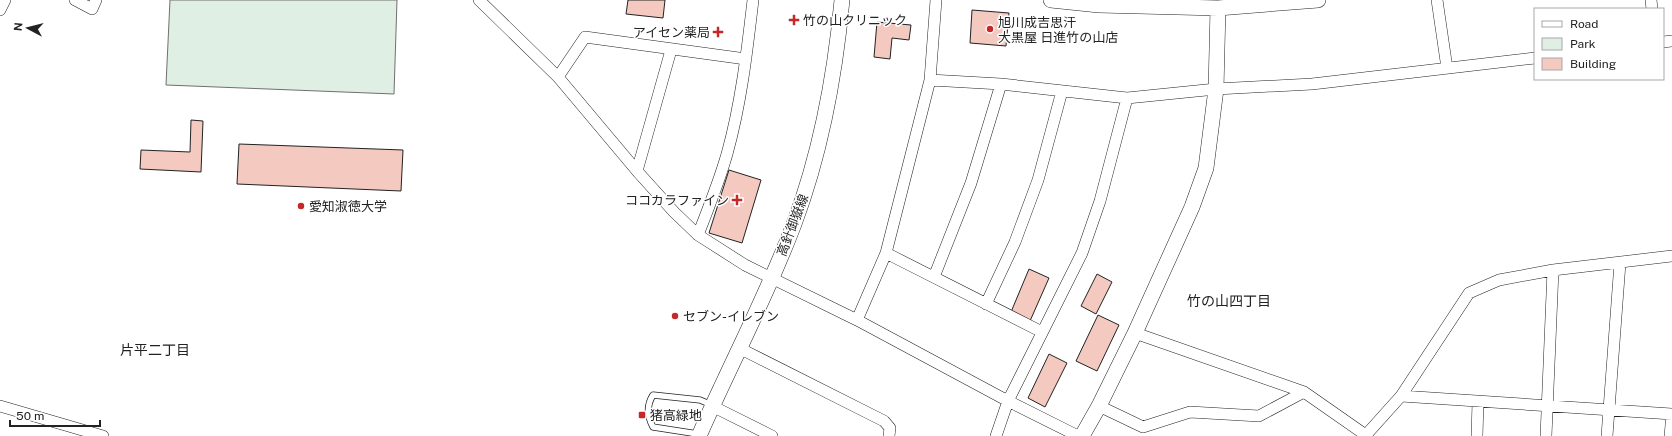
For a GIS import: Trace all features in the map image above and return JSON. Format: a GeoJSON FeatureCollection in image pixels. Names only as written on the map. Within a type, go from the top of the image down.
{"type":"FeatureCollection","features":[{"type":"Feature","properties":{"kind":"street"},"geometry":{"type":"LineString","coordinates":[[0,10],[5,0]]}},
{"type":"Feature","properties":{"kind":"street"},"geometry":{"type":"LineString","coordinates":[[75,0],[92,8],[96,0]]}},
{"type":"Feature","properties":{"kind":"street"},"geometry":{"type":"LineString","coordinates":[[479,0],[558,77],[637,171],[698,236],[745,264],[858,320],[1008,401],[1078,436]]}},
{"type":"Feature","properties":{"kind":"street"},"geometry":{"type":"LineString","coordinates":[[698,236],[727,155],[738,107],[746,59],[753,0]]}},
{"type":"Feature","properties":{"kind":"street","name":"高針御嶽線"},"geometry":{"type":"LineString","coordinates":[[699,435],[772,277],[804,197],[826,112],[837,56],[842,0]]}},
{"type":"Feature","properties":{"kind":"street"},"geometry":{"type":"LineString","coordinates":[[858,320],[886,252],[930,80],[936,0]]}},
{"type":"Feature","properties":{"kind":"street"},"geometry":{"type":"LineString","coordinates":[[1050,0],[1100,5],[1218,8],[1318,0]]}},
{"type":"Feature","properties":{"kind":"street"},"geometry":{"type":"LineString","coordinates":[[1437,0],[1447,68]]}},
{"type":"Feature","properties":{"kind":"street"},"geometry":{"type":"LineString","coordinates":[[1082,436],[1099,406],[1135,333],[1192,208],[1206,168],[1216,89],[1218,8]]}},
{"type":"Feature","properties":{"kind":"street"},"geometry":{"type":"LineString","coordinates":[[558,77],[585,38],[746,59]]}},
{"type":"Feature","properties":{"kind":"street"},"geometry":{"type":"LineString","coordinates":[[637,171],[671,50]]}},
{"type":"Feature","properties":{"kind":"street"},"geometry":{"type":"LineString","coordinates":[[930,80],[1001,84],[1127,98],[1216,89],[1312,84],[1534,58]]}},
{"type":"Feature","properties":{"kind":"street"},"geometry":{"type":"LineString","coordinates":[[934,277],[971,183],[1001,84]]}},
{"type":"Feature","properties":{"kind":"street"},"geometry":{"type":"LineString","coordinates":[[986,304],[1015,242],[1038,180],[1062,91]]}},
{"type":"Feature","properties":{"kind":"street"},"geometry":{"type":"LineString","coordinates":[[996,436],[1008,401],[1082,253],[1100,201],[1127,98]]}},
{"type":"Feature","properties":{"kind":"street"},"geometry":{"type":"LineString","coordinates":[[886,252],[1042,332]]}},
{"type":"Feature","properties":{"kind":"street"},"geometry":{"type":"LineString","coordinates":[[1135,333],[1304,392],[1366,435],[1401,396],[1469,294],[1500,280],[1553,270],[1672,256]]}},
{"type":"Feature","properties":{"kind":"street"},"geometry":{"type":"LineString","coordinates":[[1607,436],[1620,263]]}},
{"type":"Feature","properties":{"kind":"street"},"geometry":{"type":"LineString","coordinates":[[1546,436],[1553,270]]}},
{"type":"Feature","properties":{"kind":"street"},"geometry":{"type":"LineString","coordinates":[[739,348],[884,421],[890,428],[889,436]]}},
{"type":"Feature","properties":{"kind":"street"},"geometry":{"type":"LineString","coordinates":[[1143,427],[1190,412],[1259,416],[1304,392]]}},
{"type":"Feature","properties":{"kind":"street"},"geometry":{"type":"LineString","coordinates":[[1401,396],[1672,414],[1670,436]]}},
{"type":"Feature","properties":{"kind":"street"},"geometry":{"type":"LineString","coordinates":[[1476,436],[1478,402]]}},
{"type":"Feature","properties":{"kind":"street"},"geometry":{"type":"LineString","coordinates":[[0,406],[103,436]]}},
{"type":"Feature","properties":{"kind":"street"},"geometry":{"type":"LineString","coordinates":[[712,406],[772,436]]}},
{"type":"Feature","properties":{"kind":"street"},"geometry":{"type":"LineString","coordinates":[[1099,406],[1143,427],[1152,436]]}},
{"type":"Feature","properties":{"kind":"lane"},"geometry":{"type":"LineString","coordinates":[[699,435],[653,428],[647,416],[649,400],[653,394],[700,400],[712,406]]}},
{"type":"Feature","properties":{"kind":"green space"},"geometry":{"type":"Polygon","coordinates":[[[170,0],[397,0],[394,94],[166,85],[170,0]]]}},
{"type":"Feature","properties":{"kind":"building"},"geometry":{"type":"Polygon","coordinates":[[[628,0],[665,0],[663,18],[626,14],[628,0]]]}},
{"type":"Feature","properties":{"kind":"building"},"geometry":{"type":"Polygon","coordinates":[[[972,10],[1009,13],[1006,46],[970,43],[972,10]]]}},
{"type":"Feature","properties":{"kind":"building"},"geometry":{"type":"Polygon","coordinates":[[[877,22],[911,25],[909,40],[892,38],[890,59],[874,57],[877,22]]]}},
{"type":"Feature","properties":{"kind":"building"},"geometry":{"type":"Polygon","coordinates":[[[191,120],[203,121],[201,172],[140,169],[141,150],[190,152],[191,120]]]}},
{"type":"Feature","properties":{"kind":"building"},"geometry":{"type":"Polygon","coordinates":[[[239,144],[403,150],[401,191],[237,184],[239,144]]]}},
{"type":"Feature","properties":{"kind":"building"},"geometry":{"type":"Polygon","coordinates":[[[729,170],[761,180],[742,243],[709,233],[729,170]]]}},
{"type":"Feature","properties":{"kind":"building"},"geometry":{"type":"Polygon","coordinates":[[[1029,269],[1049,278],[1030,321],[1011,312],[1029,269]]]}},
{"type":"Feature","properties":{"kind":"building"},"geometry":{"type":"Polygon","coordinates":[[[1097,274],[1112,282],[1096,314],[1081,306],[1097,274]]]}},
{"type":"Feature","properties":{"kind":"building"},"geometry":{"type":"Polygon","coordinates":[[[1098,315],[1119,325],[1097,371],[1076,361],[1098,315]]]}},
{"type":"Feature","properties":{"kind":"building"},"geometry":{"type":"Polygon","coordinates":[[[1049,354],[1067,363],[1045,407],[1028,398],[1049,354]]]}},
{"type":"Feature","properties":{"kind":"place","name":"竹の山クリニック"},"geometry":{"type":"Point","coordinates":[794,20]}},
{"type":"Feature","properties":{"kind":"place","name":"旭川成吉思汗 大黒屋 日進竹の山店"},"geometry":{"type":"Point","coordinates":[990,29]}},
{"type":"Feature","properties":{"kind":"place","name":"アイセン薬局"},"geometry":{"type":"Point","coordinates":[718,32]}},
{"type":"Feature","properties":{"kind":"place","name":"ココカラファイン"},"geometry":{"type":"Point","coordinates":[737,200]}},
{"type":"Feature","properties":{"kind":"place","name":"愛知淑徳大学"},"geometry":{"type":"Point","coordinates":[301,206]}},
{"type":"Feature","properties":{"kind":"place","name":"セブン-イレブン"},"geometry":{"type":"Point","coordinates":[675,316]}},
{"type":"Feature","properties":{"kind":"place","name":"猪高緑地"},"geometry":{"type":"Point","coordinates":[642,415]}},
{"type":"Feature","properties":{"kind":"district","name":"竹の山四丁目"},"geometry":{"type":"Point","coordinates":[1229,301]}},
{"type":"Feature","properties":{"kind":"district","name":"片平二丁目"},"geometry":{"type":"Point","coordinates":[155,350]}}]}
